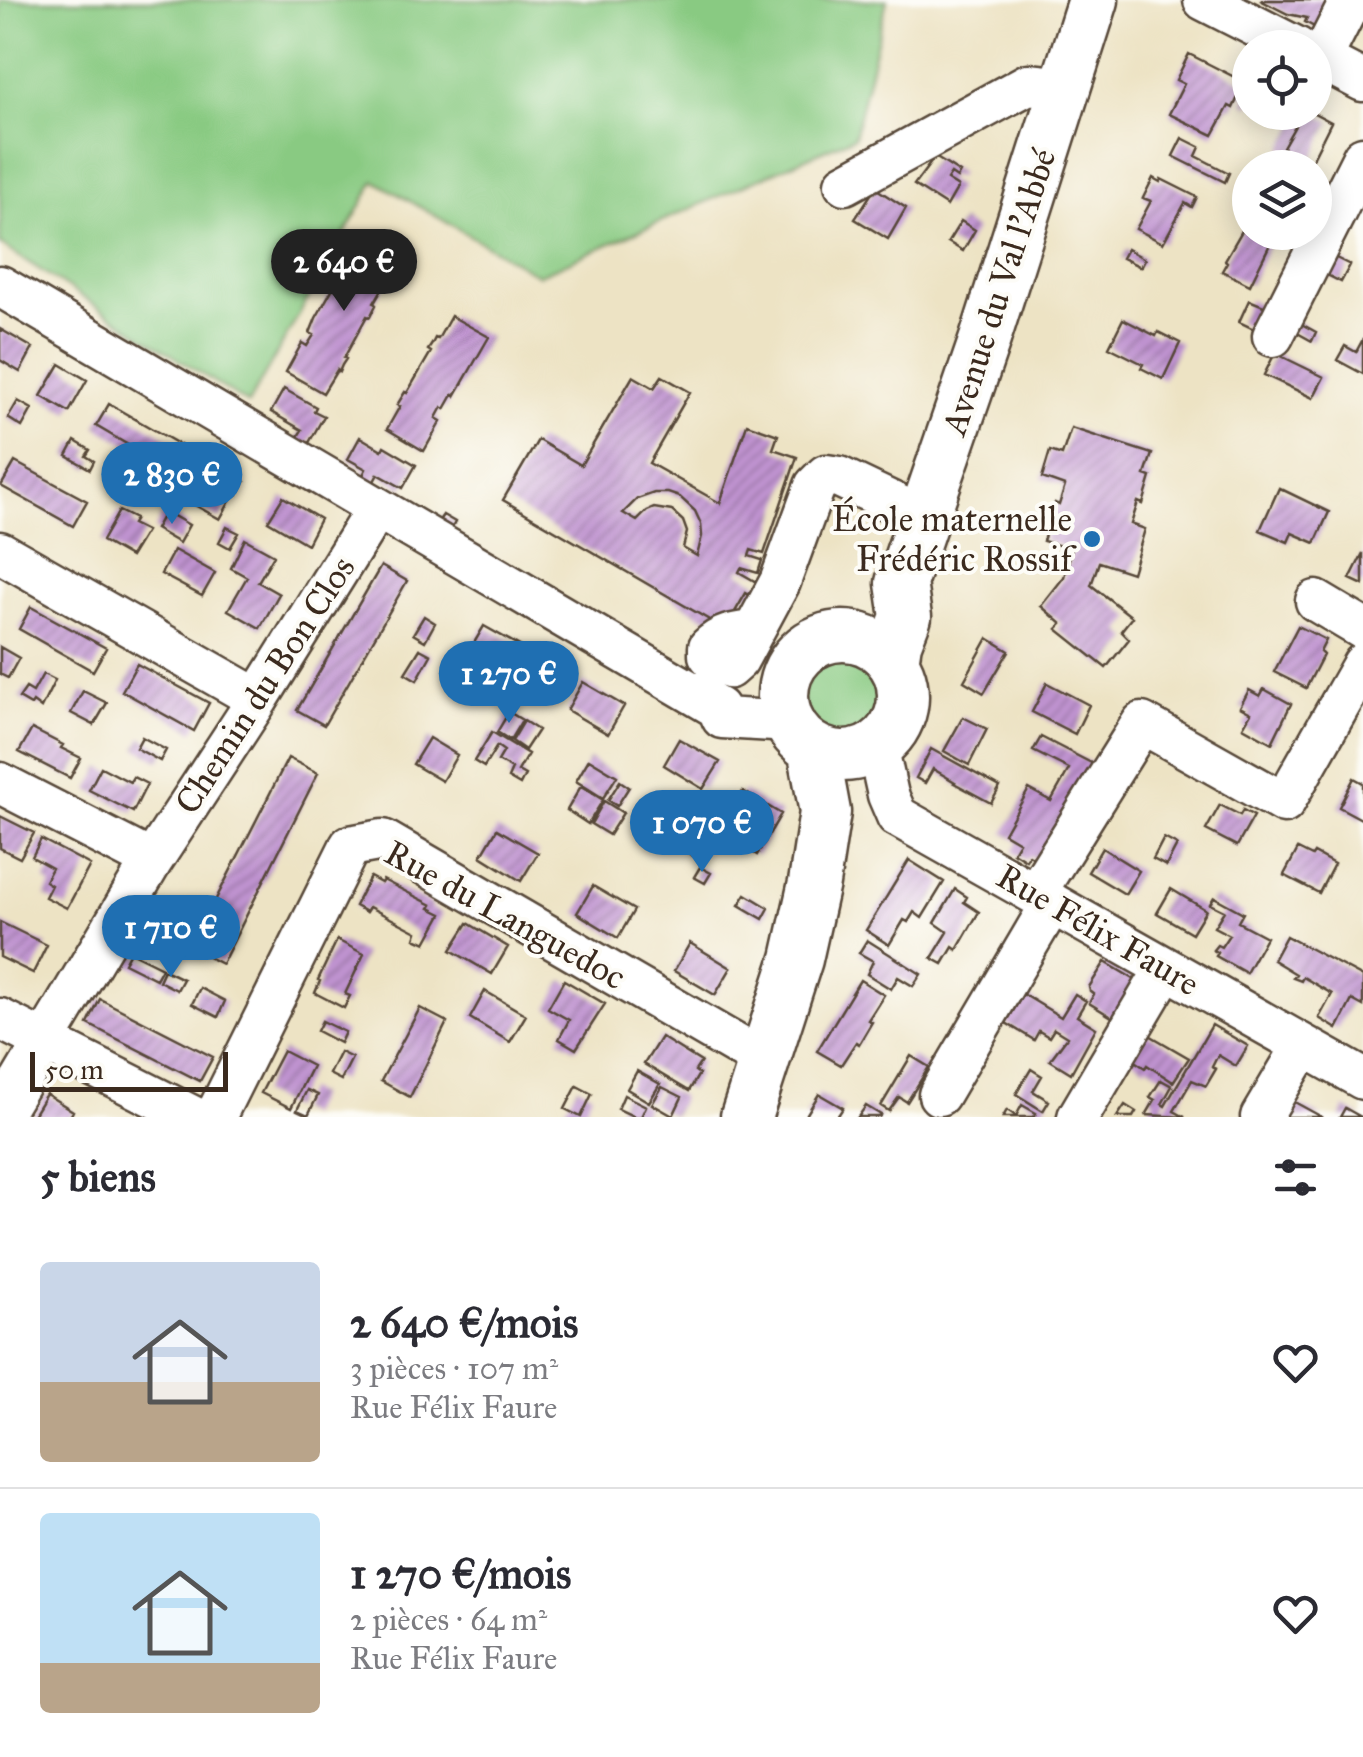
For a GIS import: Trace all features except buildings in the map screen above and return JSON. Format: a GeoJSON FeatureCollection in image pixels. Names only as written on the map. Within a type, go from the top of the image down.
{"type":"FeatureCollection","features":[{"type":"Feature","properties":{"kind":"main road","name":"Avenue du Val l'Abbé"},"geometry":{"type":"LineString","coordinates":[[893,663],[906,617],[902,582],[1094,0]]}},
{"type":"Feature","properties":{"kind":"main road","name":"Avenue du Val l'Abbé"},"geometry":{"type":"LineString","coordinates":[[850,636],[902,582]]}},
{"type":"Feature","properties":{"kind":"main road"},"geometry":{"type":"LineString","coordinates":[[746,1117],[797,959],[825,812],[844,779],[892,730],[902,708],[902,684],[893,663],[874,645],[850,636],[830,637],[812,644],[791,665],[796,722],[825,812]]}},
{"type":"Feature","properties":{"kind":"main road"},"geometry":{"type":"LineString","coordinates":[[796,722],[839,755],[871,748]]}},
{"type":"Feature","properties":{"kind":"street"},"geometry":{"type":"LineString","coordinates":[[1204,0],[1263,30]]}},
{"type":"Feature","properties":{"kind":"street"},"geometry":{"type":"LineString","coordinates":[[1329,30],[1351,0]]}},
{"type":"Feature","properties":{"kind":"street"},"geometry":{"type":"LineString","coordinates":[[1332,65],[1363,81]]}},
{"type":"Feature","properties":{"kind":"street"},"geometry":{"type":"LineString","coordinates":[[845,184],[1028,84],[1066,88]]}},
{"type":"Feature","properties":{"kind":"street"},"geometry":{"type":"LineString","coordinates":[[1273,336],[1363,158]]}},
{"type":"Feature","properties":{"kind":"street"},"geometry":{"type":"LineString","coordinates":[[0,286],[718,708],[723,702],[756,701],[796,722]]}},
{"type":"Feature","properties":{"kind":"street"},"geometry":{"type":"LineString","coordinates":[[753,631],[780,582],[814,486],[826,475],[839,477],[923,517]]}},
{"type":"Feature","properties":{"kind":"street","name":"Chemin du Bon Clos"},"geometry":{"type":"LineString","coordinates":[[0,1116],[152,861],[377,508]]}},
{"type":"Feature","properties":{"kind":"street"},"geometry":{"type":"LineString","coordinates":[[0,552],[258,699]]}},
{"type":"Feature","properties":{"kind":"street"},"geometry":{"type":"LineString","coordinates":[[1316,602],[1363,628]]}},
{"type":"Feature","properties":{"kind":"street"},"geometry":{"type":"LineString","coordinates":[[939,1094],[1142,723],[1284,803],[1363,664]]}},
{"type":"Feature","properties":{"kind":"street","name":"Rue Félix Faure"},"geometry":{"type":"LineString","coordinates":[[871,748],[897,816],[1363,1079]]}},
{"type":"Feature","properties":{"kind":"street"},"geometry":{"type":"LineString","coordinates":[[0,782],[152,861]]}},
{"type":"Feature","properties":{"kind":"street","name":"Rue du Languedoc"},"geometry":{"type":"LineString","coordinates":[[215,1117],[350,846],[383,840],[764,1062]]}},
{"type":"Feature","properties":{"kind":"street"},"geometry":{"type":"LineString","coordinates":[[1078,1117],[1166,968]]}},
{"type":"Feature","properties":{"kind":"street"},"geometry":{"type":"LineString","coordinates":[[0,1019],[194,1117]]}},
{"type":"Feature","properties":{"kind":"street"},"geometry":{"type":"LineString","coordinates":[[1260,1117],[1303,1046]]}},
{"type":"Feature","properties":{"kind":"green space"},"geometry":{"type":"Polygon","coordinates":[[[0,0],[887,0],[854,137],[538,275],[375,181],[248,404],[0,244],[0,0]]]}},
{"type":"Feature","properties":{"kind":"green space"},"geometry":{"type":"Polygon","coordinates":[[[846,653],[871,660],[883,672],[890,697],[883,722],[871,734],[846,741],[821,734],[809,722],[802,697],[809,672],[821,660],[846,653]]]}},
{"type":"Feature","properties":{"kind":"place","name":"École maternelle Frédéric Rossif"},"geometry":{"type":"Point","coordinates":[1092,539]}}]}
